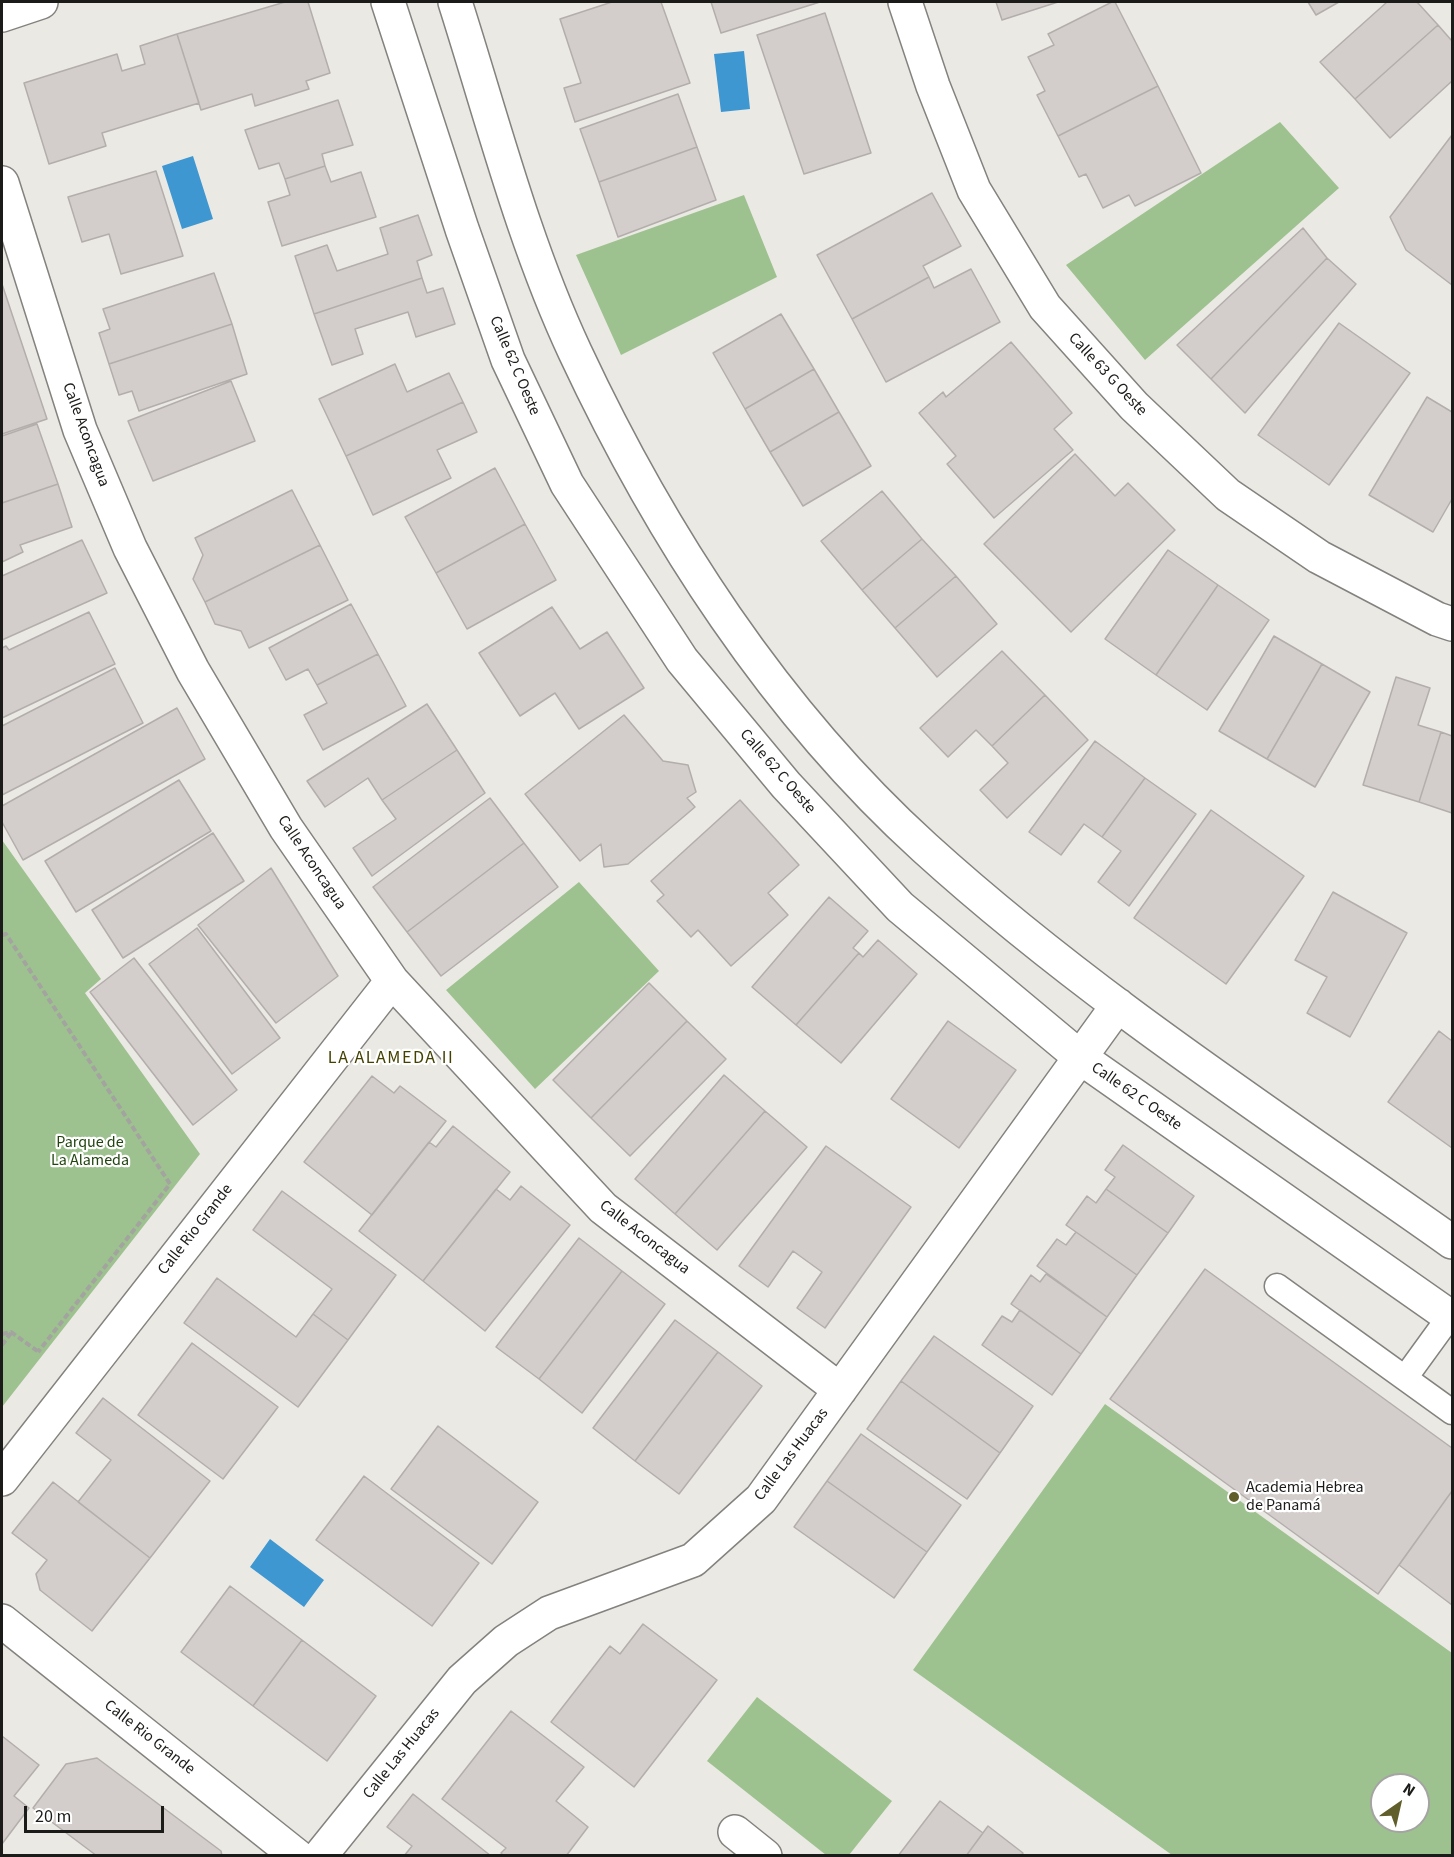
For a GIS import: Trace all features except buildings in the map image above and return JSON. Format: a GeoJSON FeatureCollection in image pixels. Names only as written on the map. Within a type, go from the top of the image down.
{"type":"FeatureCollection","features":[{"type":"Feature","properties":{"kind":"street"},"geometry":{"type":"LineString","coordinates":[[2,15],[41,2]]}},
{"type":"Feature","properties":{"kind":"street","name":"Calle 62 C Oeste"},"geometry":{"type":"LineString","coordinates":[[388,2],[462,229],[508,360],[567,484],[682,660],[786,785],[900,907],[1081,1058],[1452,1316]]}},
{"type":"Feature","properties":{"kind":"street"},"geometry":{"type":"LineString","coordinates":[[455,2],[537,257],[575,351],[657,512],[761,667],[846,768],[924,847],[1118,1005],[1452,1242]]}},
{"type":"Feature","properties":{"kind":"street","name":"Calle 63 G Oeste"},"geometry":{"type":"LineString","coordinates":[[905,2],[933,86],[974,190],[1045,307],[1134,406],[1228,495],[1319,557],[1437,619],[1452,624]]}},
{"type":"Feature","properties":{"kind":"street","name":"Calle Aconcagua"},"geometry":{"type":"LineString","coordinates":[[2,183],[80,430],[129,548],[193,671],[286,828],[392,981],[603,1208],[840,1390]]}},
{"type":"Feature","properties":{"kind":"street","name":"Calle Rio Grande"},"geometry":{"type":"LineString","coordinates":[[2,1479],[392,981]]}},
{"type":"Feature","properties":{"kind":"street","name":"Calle Las Huacas"},"geometry":{"type":"LineString","coordinates":[[320,1856],[462,1680],[506,1641],[549,1613],[693,1560],[761,1499],[1118,1005]]}},
{"type":"Feature","properties":{"kind":"street","name":"Calle Rio Grande"},"geometry":{"type":"LineString","coordinates":[[2,1621],[297,1856]]}},
{"type":"Feature","properties":{"kind":"street"},"geometry":{"type":"LineString","coordinates":[[735,1832],[765,1856]]}},
{"type":"Feature","properties":{"kind":"lane"},"geometry":{"type":"LineString","coordinates":[[1277,1286],[1452,1412]]}},
{"type":"Feature","properties":{"kind":"lane"},"geometry":{"type":"LineString","coordinates":[[1405,1378],[1452,1316]]}},
{"type":"Feature","properties":{"kind":"path"},"geometry":{"type":"LineString","coordinates":[[2,935],[6,934],[170,1184],[41,1353],[12,1332],[2,1334]]}},
{"type":"Feature","properties":{"kind":"path"},"geometry":{"type":"LineString","coordinates":[[2,1345],[12,1332]]}},
{"type":"Feature","properties":{"kind":"green space"},"geometry":{"type":"Polygon","coordinates":[[[1280,122],[1339,188],[1145,360],[1066,265],[1280,122]]]}},
{"type":"Feature","properties":{"kind":"green space"},"geometry":{"type":"Polygon","coordinates":[[[744,195],[777,277],[621,355],[576,255],[744,195]]]}},
{"type":"Feature","properties":{"kind":"green space","name":"Parque de La Alameda"},"geometry":{"type":"Polygon","coordinates":[[[2,840],[101,979],[85,993],[200,1154],[2,1407],[2,840]]]}},
{"type":"Feature","properties":{"kind":"green space"},"geometry":{"type":"Polygon","coordinates":[[[579,882],[659,971],[535,1089],[446,990],[579,882]]]}},
{"type":"Feature","properties":{"kind":"green space","name":"Academia Hebrea de Panamá"},"geometry":{"type":"Polygon","coordinates":[[[1105,1404],[1452,1653],[1452,1855],[1172,1855],[913,1670],[1105,1404]]]}},
{"type":"Feature","properties":{"kind":"green space"},"geometry":{"type":"Polygon","coordinates":[[[757,1697],[892,1801],[849,1855],[826,1855],[707,1761],[757,1697]]]}},
{"type":"Feature","properties":{"kind":"water"},"geometry":{"type":"Polygon","coordinates":[[[744,51],[750,109],[721,112],[714,54],[744,51]]]}},
{"type":"Feature","properties":{"kind":"water"},"geometry":{"type":"Polygon","coordinates":[[[193,156],[213,219],[182,229],[162,166],[193,156]]]}},
{"type":"Feature","properties":{"kind":"water"},"geometry":{"type":"Polygon","coordinates":[[[270,1539],[324,1580],[304,1607],[250,1567],[270,1539]]]}},
{"type":"Feature","properties":{"kind":"place","name":"Academia Hebrea de Panamá"},"geometry":{"type":"Point","coordinates":[1234,1497]}},
{"type":"Feature","properties":{"kind":"district","name":"LA ALAMEDA II"},"geometry":{"type":"Point","coordinates":[391,1059]}}]}
